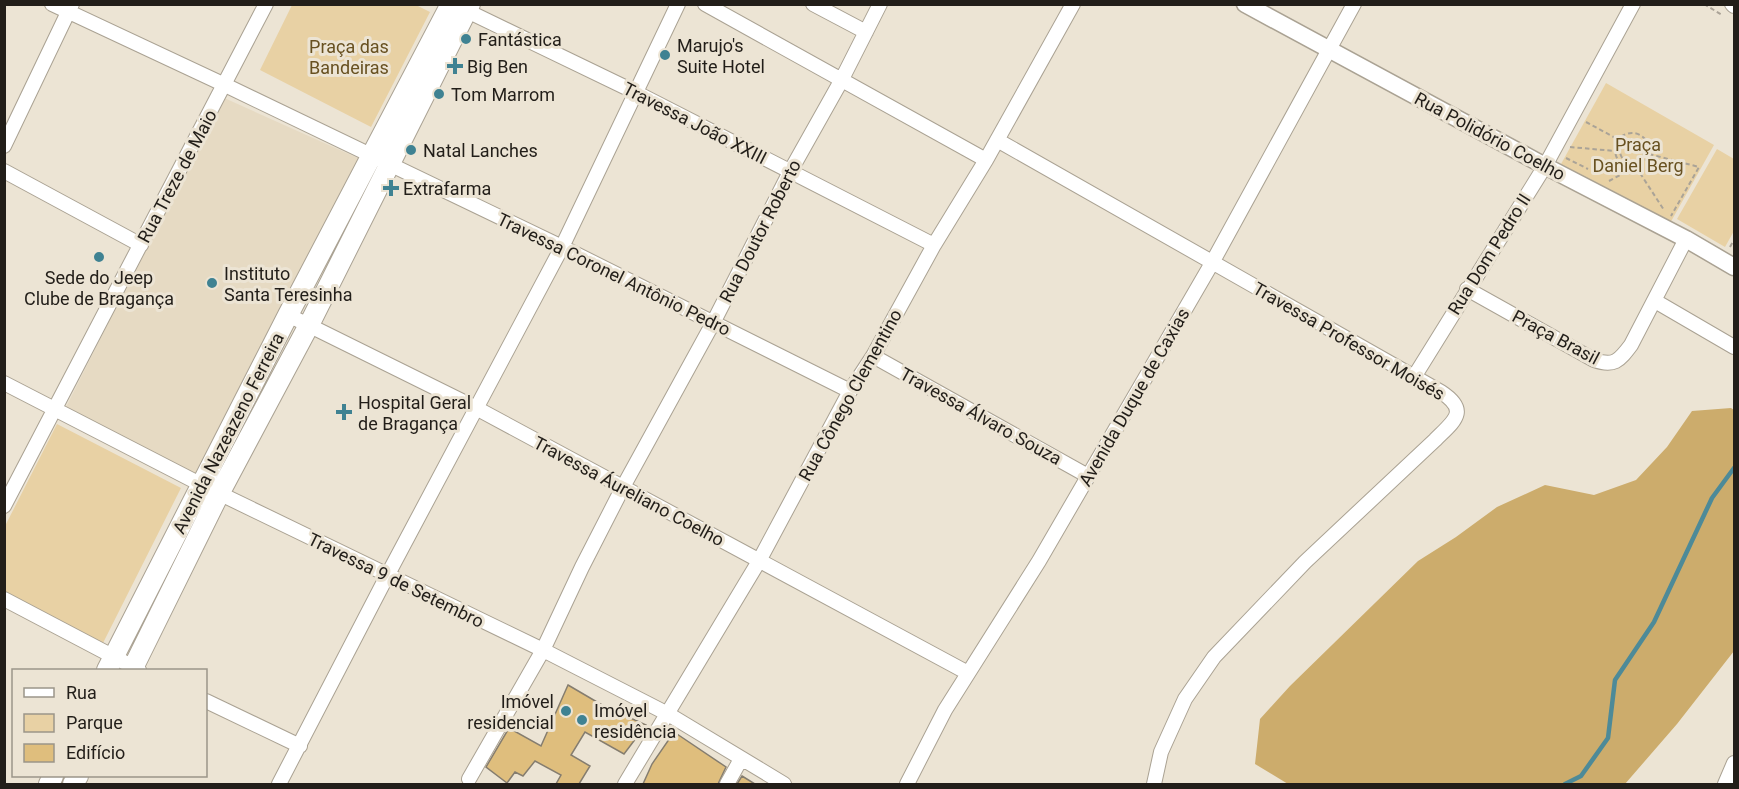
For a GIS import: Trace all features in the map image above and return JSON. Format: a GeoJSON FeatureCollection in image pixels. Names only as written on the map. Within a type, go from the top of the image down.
{"type":"FeatureCollection","features":[{"type":"Feature","properties":{"kind":"main road","name":"Avenida Nazeazeno Ferreira"},"geometry":{"type":"LineString","coordinates":[[135,669],[211,489],[288,315],[380,160],[461,6]]}},
{"type":"Feature","properties":{"kind":"main road","name":"Avenida Nazeazeno Ferreira"},"geometry":{"type":"LineString","coordinates":[[111,664],[211,489],[309,325],[380,160]]}},
{"type":"Feature","properties":{"kind":"street","name":"Travessa Coronel Antônio Pedro"},"geometry":{"type":"LineString","coordinates":[[52,4],[70,9],[562,247],[850,391]]}},
{"type":"Feature","properties":{"kind":"street","name":"Rua Treze de Maio"},"geometry":{"type":"LineString","coordinates":[[4,506],[266,4]]}},
{"type":"Feature","properties":{"kind":"street"},"geometry":{"type":"LineString","coordinates":[[279,784],[562,247],[678,4]]}},
{"type":"Feature","properties":{"kind":"street"},"geometry":{"type":"LineString","coordinates":[[705,4],[986,160]]}},
{"type":"Feature","properties":{"kind":"street"},"geometry":{"type":"LineString","coordinates":[[813,4],[866,32]]}},
{"type":"Feature","properties":{"kind":"street","name":"Rua Doutor Roberto"},"geometry":{"type":"LineString","coordinates":[[469,780],[543,651],[623,487],[713,323],[790,170],[841,81],[880,4]]}},
{"type":"Feature","properties":{"kind":"street","name":"Rua Cônego Clementino"},"geometry":{"type":"LineString","coordinates":[[626,784],[759,561],[850,391],[873,356],[934,245],[986,160],[1073,4]]}},
{"type":"Feature","properties":{"kind":"street","name":"Rua Polidório Coelho"},"geometry":{"type":"LineString","coordinates":[[1245,4],[1545,166],[1733,263]]}},
{"type":"Feature","properties":{"kind":"street","name":"Avenida Duque de Caxias"},"geometry":{"type":"LineString","coordinates":[[907,784],[945,710],[1039,561],[1212,263],[1354,4]]}},
{"type":"Feature","properties":{"kind":"street","name":"Rua Dom Pedro II"},"geometry":{"type":"LineString","coordinates":[[1414,377],[1545,166],[1633,4]]}},
{"type":"Feature","properties":{"kind":"street","name":"Travessa João XXIII"},"geometry":{"type":"LineString","coordinates":[[461,6],[790,170],[934,245]]}},
{"type":"Feature","properties":{"kind":"street"},"geometry":{"type":"LineString","coordinates":[[4,146],[70,9]]}},
{"type":"Feature","properties":{"kind":"street","name":"Travessa Professor Moisés"},"geometry":{"type":"LineString","coordinates":[[997,140],[1450,398],[1458,409],[1458,414],[1436,440],[1305,562],[1214,657],[1185,699],[1161,752],[1154,784]]}},
{"type":"Feature","properties":{"kind":"street"},"geometry":{"type":"LineString","coordinates":[[4,171],[141,245]]}},
{"type":"Feature","properties":{"kind":"street","name":"Praça Brasil"},"geometry":{"type":"LineString","coordinates":[[1467,289],[1594,360],[1612,363],[1621,358],[1631,345],[1686,239]]}},
{"type":"Feature","properties":{"kind":"street"},"geometry":{"type":"LineString","coordinates":[[1655,301],[1734,347]]}},
{"type":"Feature","properties":{"kind":"street","name":"Travessa Áureliano Coelho"},"geometry":{"type":"LineString","coordinates":[[288,315],[476,408],[968,673]]}},
{"type":"Feature","properties":{"kind":"street","name":"Travessa Álvaro Souza"},"geometry":{"type":"LineString","coordinates":[[873,356],[1088,476]]}},
{"type":"Feature","properties":{"kind":"street","name":"Travessa 9 de Setembro"},"geometry":{"type":"LineString","coordinates":[[4,383],[211,489],[668,714],[784,784]]}},
{"type":"Feature","properties":{"kind":"street"},"geometry":{"type":"LineString","coordinates":[[4,599],[111,664],[131,669]]}},
{"type":"Feature","properties":{"kind":"street"},"geometry":{"type":"LineString","coordinates":[[207,701],[300,746]]}},
{"type":"Feature","properties":{"kind":"street"},"geometry":{"type":"LineString","coordinates":[[727,784],[741,759]]}},
{"type":"Feature","properties":{"kind":"street"},"geometry":{"type":"LineString","coordinates":[[1725,784],[1734,764]]}},
{"type":"Feature","properties":{"kind":"path"},"geometry":{"type":"LineString","coordinates":[[1704,4],[1730,9]]}},
{"type":"Feature","properties":{"kind":"path"},"geometry":{"type":"LineString","coordinates":[[1572,116],[1623,142],[1632,139],[1640,142],[1644,150],[1641,159],[1633,163],[1623,159],[1620,151],[1623,142]]}},
{"type":"Feature","properties":{"kind":"path"},"geometry":{"type":"LineString","coordinates":[[1609,181],[1634,167],[1646,162],[1650,149],[1645,137],[1631,132],[1618,140],[1615,151],[1620,163],[1634,167],[1670,219],[1699,167],[1649,154]]}},
{"type":"Feature","properties":{"kind":"path"},"geometry":{"type":"LineString","coordinates":[[1572,138],[1567,147],[1615,151]]}},
{"type":"Feature","properties":{"kind":"path"},"geometry":{"type":"LineString","coordinates":[[1562,155],[1590,171]]}},
{"type":"Feature","properties":{"kind":"shaded area","name":"Instituto Santa Teresinha"},"geometry":{"type":"Polygon","coordinates":[[[222,97],[360,159],[197,477],[66,407],[222,97]]]}},
{"type":"Feature","properties":{"kind":"shaded area"},"geometry":{"type":"Polygon","coordinates":[[[1731,408],[1734,410],[1734,651],[1677,724],[1625,784],[1288,784],[1255,764],[1260,719],[1290,686],[1418,561],[1497,507],[1545,485],[1594,495],[1636,480],[1667,447],[1692,411],[1731,408]]]}},
{"type":"Feature","properties":{"kind":"green space","name":"Praça das Bandeiras"},"geometry":{"type":"Polygon","coordinates":[[[292,5],[416,5],[430,12],[371,127],[260,70],[292,5]]]}},
{"type":"Feature","properties":{"kind":"green space","name":"Praça Daniel Berg"},"geometry":{"type":"Polygon","coordinates":[[[1606,83],[1714,145],[1669,225],[1561,164],[1606,83]]]}},
{"type":"Feature","properties":{"kind":"green space"},"geometry":{"type":"Polygon","coordinates":[[[1717,149],[1734,159],[1734,231],[1725,247],[1677,219],[1717,149]]]}},
{"type":"Feature","properties":{"kind":"green space"},"geometry":{"type":"Polygon","coordinates":[[[57,424],[181,488],[102,645],[5,593],[4,528],[57,424]]]}},
{"type":"Feature","properties":{"kind":"building"},"geometry":{"type":"Polygon","coordinates":[[[568,685],[614,712],[646,725],[624,754],[585,732],[571,755],[590,766],[579,784],[556,784],[561,775],[535,761],[523,776],[515,772],[507,783],[486,767],[509,728],[541,746],[568,685]]]}},
{"type":"Feature","properties":{"kind":"building"},"geometry":{"type":"Polygon","coordinates":[[[674,732],[726,767],[718,784],[643,784],[652,764],[674,732]]]}},
{"type":"Feature","properties":{"kind":"building"},"geometry":{"type":"Polygon","coordinates":[[[742,776],[755,784],[737,784],[742,776]]]}},
{"type":"Feature","properties":{"kind":"waterway"},"geometry":{"type":"LineString","coordinates":[[1565,784],[1581,776],[1608,738],[1615,680],[1654,622],[1712,498],[1734,468]]}},
{"type":"Feature","properties":{"kind":"place","name":"Fantástica"},"geometry":{"type":"Point","coordinates":[466,39]}},
{"type":"Feature","properties":{"kind":"place","name":"Marujo's Suite Hotel"},"geometry":{"type":"Point","coordinates":[665,55]}},
{"type":"Feature","properties":{"kind":"place","name":"Big Ben"},"geometry":{"type":"Point","coordinates":[455,66]}},
{"type":"Feature","properties":{"kind":"place","name":"Tom Marrom"},"geometry":{"type":"Point","coordinates":[439,94]}},
{"type":"Feature","properties":{"kind":"place","name":"Natal Lanches"},"geometry":{"type":"Point","coordinates":[411,150]}},
{"type":"Feature","properties":{"kind":"place","name":"Extrafarma"},"geometry":{"type":"Point","coordinates":[391,188]}},
{"type":"Feature","properties":{"kind":"place","name":"Sede do Jeep Clube de Bragança"},"geometry":{"type":"Point","coordinates":[99,257]}},
{"type":"Feature","properties":{"kind":"place","name":"Instituto Santa Teresinha"},"geometry":{"type":"Point","coordinates":[212,283]}},
{"type":"Feature","properties":{"kind":"place","name":"Hospital Geral de Bragança"},"geometry":{"type":"Point","coordinates":[344,412]}},
{"type":"Feature","properties":{"kind":"place","name":"Imóvel residencial"},"geometry":{"type":"Point","coordinates":[566,711]}},
{"type":"Feature","properties":{"kind":"place","name":"Imóvel residência"},"geometry":{"type":"Point","coordinates":[582,720]}}]}
